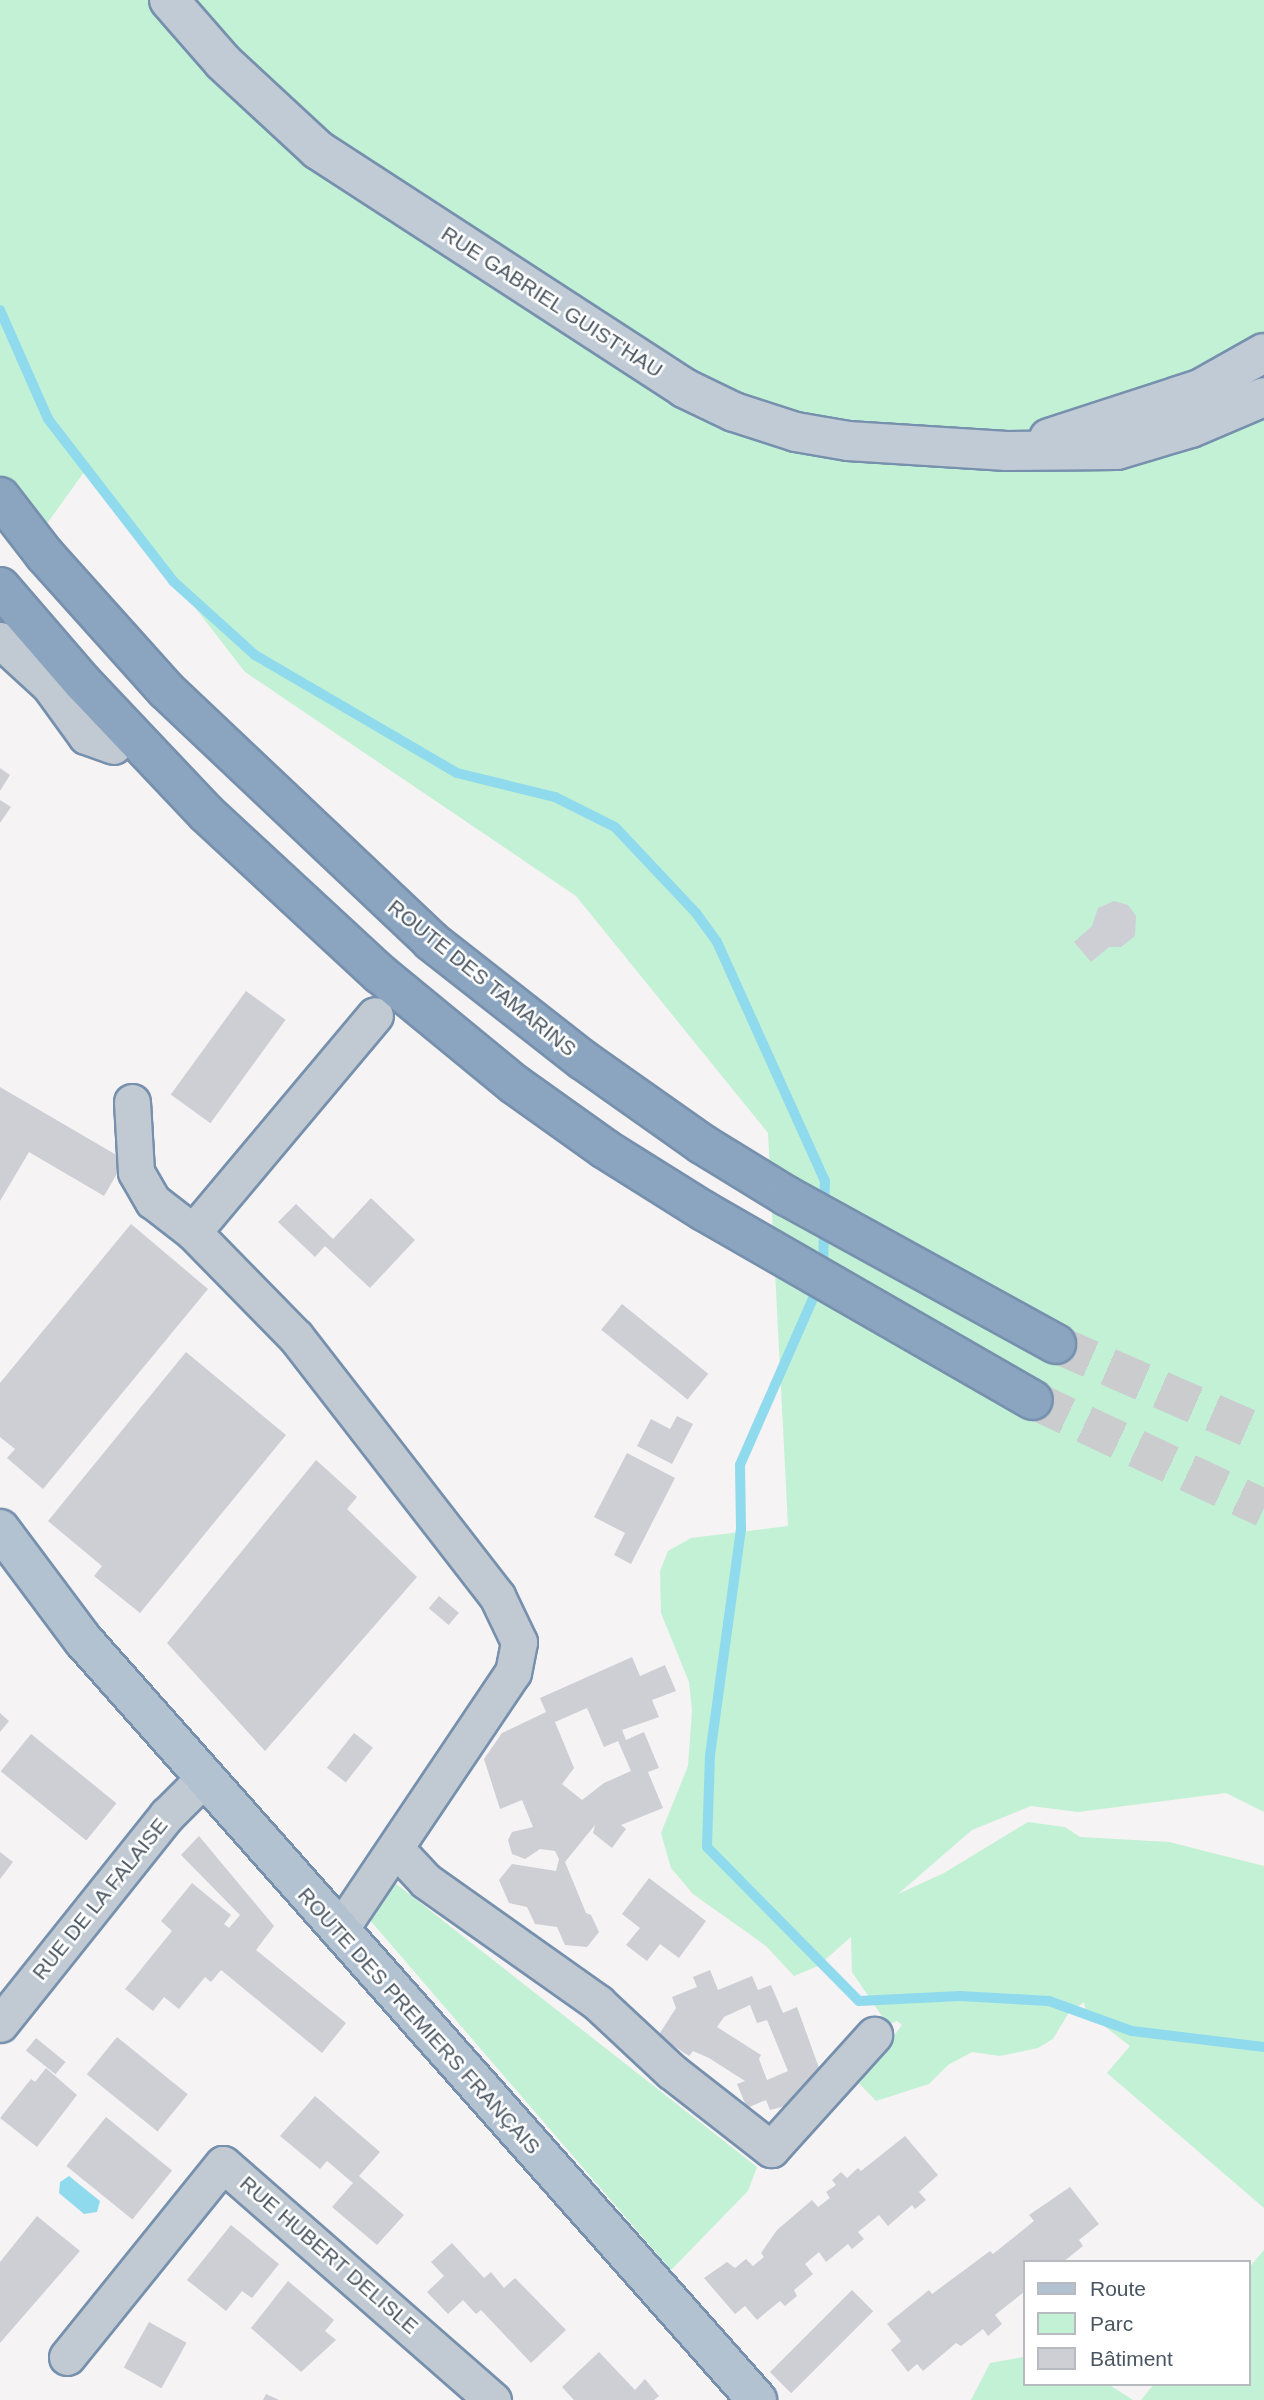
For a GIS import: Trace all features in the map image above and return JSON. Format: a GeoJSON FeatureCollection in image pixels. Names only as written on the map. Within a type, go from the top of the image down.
{"type":"FeatureCollection","features":[{"type":"Feature","properties":{"kind":"highway","name":"ROUTE DES TAMARINS"},"geometry":{"type":"LineString","coordinates":[[0,498],[166,690],[431,941],[583,1060],[702,1144],[787,1196],[1056,1344]]}},
{"type":"Feature","properties":{"kind":"highway"},"geometry":{"type":"LineString","coordinates":[[0,587],[207,814],[380,974],[514,1084],[605,1149],[704,1211],[1033,1400]]}},
{"type":"Feature","properties":{"kind":"main road","name":"RUE GABRIEL GUIST'HAU"},"geometry":{"type":"LineString","coordinates":[[169,0],[223,62],[318,150],[684,388],[733,412],[796,432],[848,441],[1007,451],[1117,450],[1191,428],[1264,397]]}},
{"type":"Feature","properties":{"kind":"main road","name":"RUE GABRIEL GUIST'HAU"},"geometry":{"type":"LineString","coordinates":[[1007,451],[1150,408],[1200,389],[1264,353]]}},
{"type":"Feature","properties":{"kind":"main road","name":"ROUTE DES PREMIERS FRANÇAIS"},"geometry":{"type":"LineString","coordinates":[[0,1529],[83,1640]]}},
{"type":"Feature","properties":{"kind":"main road","name":"ROUTE DES PREMIERS FRANÇAIS"},"geometry":{"type":"LineString","coordinates":[[0,1556],[83,1640],[757,2400]]}},
{"type":"Feature","properties":{"kind":"street"},"geometry":{"type":"LineString","coordinates":[[0,640],[49,685],[86,736],[113,746]]}},
{"type":"Feature","properties":{"kind":"street"},"geometry":{"type":"LineString","coordinates":[[193,1232],[374,1015]]}},
{"type":"Feature","properties":{"kind":"street"},"geometry":{"type":"LineString","coordinates":[[132,1102],[136,1172],[153,1201],[193,1232],[296,1338],[497,1596],[519,1642],[513,1672],[397,1850],[339,1931]]}},
{"type":"Feature","properties":{"kind":"street","name":"RUE DE LA FALAISE"},"geometry":{"type":"LineString","coordinates":[[0,2024],[167,1815],[204,1778]]}},
{"type":"Feature","properties":{"kind":"street"},"geometry":{"type":"LineString","coordinates":[[397,1850],[426,1881],[598,2003],[671,2071],[771,2149],[874,2035]]}},
{"type":"Feature","properties":{"kind":"street","name":"RUE HUBERT DELISLE"},"geometry":{"type":"LineString","coordinates":[[67,2357],[223,2164],[493,2400]]}},
{"type":"Feature","properties":{"kind":"green space"},"geometry":{"type":"Polygon","coordinates":[[[0,0],[1264,0],[1264,1812],[1226,1793],[1078,1812],[1031,1806],[972,1830],[898,1894],[944,1873],[1028,1822],[1065,1827],[1080,1837],[1169,1842],[1264,1866],[1264,2208],[1107,2073],[1130,2046],[1086,2012],[1084,2002],[1068,2014],[1053,2039],[1038,2048],[1000,2056],[972,2052],[948,2065],[929,2084],[876,2101],[859,2083],[902,2025],[897,2021],[888,2025],[852,1972],[851,1937],[818,1966],[794,1976],[766,1946],[693,1894],[671,1868],[661,1833],[688,1766],[692,1710],[689,1682],[661,1613],[660,1571],[668,1551],[691,1538],[788,1526],[768,1133],[576,896],[245,672],[87,468],[38,536],[0,507],[0,0]]]}},
{"type":"Feature","properties":{"kind":"green space"},"geometry":{"type":"Polygon","coordinates":[[[395,1883],[757,2167],[748,2191],[671,2270],[369,1919],[395,1883]]]}},
{"type":"Feature","properties":{"kind":"green space"},"geometry":{"type":"Polygon","coordinates":[[[1264,2250],[1264,2400],[1141,2400],[1152,2386],[1250,2386],[1250,2267],[1264,2250]]]}},
{"type":"Feature","properties":{"kind":"green space"},"geometry":{"type":"Polygon","coordinates":[[[1023,2357],[1023,2386],[1111,2386],[1133,2400],[971,2400],[990,2363],[1023,2357]]]}},
{"type":"Feature","properties":{"kind":"water"},"geometry":{"type":"Polygon","coordinates":[[[69,2176],[100,2201],[97,2212],[84,2214],[59,2193],[60,2182],[69,2176]]]}},
{"type":"Feature","properties":{"kind":"building"},"geometry":{"type":"Polygon","coordinates":[[[0,768],[10,775],[0,791],[0,768]]]}},
{"type":"Feature","properties":{"kind":"building"},"geometry":{"type":"Polygon","coordinates":[[[0,800],[11,807],[0,823],[0,800]]]}},
{"type":"Feature","properties":{"kind":"building"},"geometry":{"type":"Polygon","coordinates":[[[1114,901],[1128,905],[1136,916],[1135,936],[1121,947],[1109,947],[1091,962],[1074,942],[1092,926],[1098,908],[1114,901]]]}},
{"type":"Feature","properties":{"kind":"building"},"geometry":{"type":"Polygon","coordinates":[[[246,991],[286,1020],[210,1123],[171,1095],[246,991]]]}},
{"type":"Feature","properties":{"kind":"building"},"geometry":{"type":"Polygon","coordinates":[[[0,1087],[125,1160],[104,1196],[29,1152],[0,1201],[0,1087]]]}},
{"type":"Feature","properties":{"kind":"building"},"geometry":{"type":"Polygon","coordinates":[[[371,1198],[415,1240],[370,1288],[325,1246],[315,1257],[278,1222],[296,1204],[333,1239],[371,1198]]]}},
{"type":"Feature","properties":{"kind":"building"},"geometry":{"type":"Polygon","coordinates":[[[131,1224],[208,1289],[43,1489],[7,1458],[15,1449],[0,1437],[0,1383],[131,1224]]]}},
{"type":"Feature","properties":{"kind":"building"},"geometry":{"type":"Polygon","coordinates":[[[622,1304],[708,1374],[687,1400],[601,1330],[622,1304]]]}},
{"type":"Feature","properties":{"kind":"building"},"geometry":{"type":"Polygon","coordinates":[[[186,1352],[286,1435],[140,1613],[94,1576],[102,1566],[48,1521],[186,1352]]]}},
{"type":"Feature","properties":{"kind":"building"},"geometry":{"type":"Polygon","coordinates":[[[677,1416],[693,1424],[672,1464],[637,1446],[651,1419],[670,1429],[677,1416]]]}},
{"type":"Feature","properties":{"kind":"building"},"geometry":{"type":"Polygon","coordinates":[[[627,1453],[675,1478],[631,1564],[614,1555],[625,1533],[594,1517],[627,1453]]]}},
{"type":"Feature","properties":{"kind":"building"},"geometry":{"type":"Polygon","coordinates":[[[316,1460],[357,1497],[347,1509],[417,1577],[265,1751],[167,1643],[316,1460]]]}},
{"type":"Feature","properties":{"kind":"building"},"geometry":{"type":"Polygon","coordinates":[[[439,1596],[459,1613],[449,1625],[429,1608],[439,1596]]]}},
{"type":"Feature","properties":{"kind":"building"},"geometry":{"type":"Polygon","coordinates":[[[632,1657],[640,1676],[665,1665],[676,1691],[652,1700],[659,1717],[622,1730],[626,1740],[644,1732],[659,1768],[648,1772],[663,1808],[621,1825],[626,1829],[612,1848],[593,1833],[595,1825],[565,1862],[586,1913],[591,1915],[599,1932],[587,1947],[565,1945],[557,1927],[535,1924],[527,1907],[509,1903],[499,1880],[512,1864],[556,1871],[559,1859],[555,1851],[540,1849],[525,1859],[512,1854],[508,1840],[512,1832],[533,1827],[522,1800],[500,1809],[484,1759],[502,1733],[546,1712],[540,1698],[632,1657]],[[587,1708],[555,1722],[574,1768],[562,1784],[582,1800],[604,1783],[631,1771],[618,1741],[604,1747],[587,1708]]]}},
{"type":"Feature","properties":{"kind":"building"},"geometry":{"type":"Polygon","coordinates":[[[0,1713],[9,1721],[0,1732],[0,1713]]]}},
{"type":"Feature","properties":{"kind":"building"},"geometry":{"type":"Polygon","coordinates":[[[354,1733],[373,1748],[346,1782],[327,1768],[354,1733]]]}},
{"type":"Feature","properties":{"kind":"building"},"geometry":{"type":"Polygon","coordinates":[[[31,1734],[116,1803],[86,1841],[1,1771],[31,1734]]]}},
{"type":"Feature","properties":{"kind":"building"},"geometry":{"type":"Polygon","coordinates":[[[199,1836],[274,1926],[256,1950],[346,2023],[322,2053],[221,1970],[211,1982],[205,1977],[179,2009],[164,1997],[153,2011],[125,1989],[172,1931],[161,1921],[192,1883],[231,1915],[224,1924],[229,1928],[240,1915],[181,1855],[199,1836]]]}},
{"type":"Feature","properties":{"kind":"building"},"geometry":{"type":"Polygon","coordinates":[[[0,1852],[13,1862],[0,1879],[0,1852]]]}},
{"type":"Feature","properties":{"kind":"building"},"geometry":{"type":"Polygon","coordinates":[[[649,1878],[706,1921],[679,1958],[660,1944],[647,1961],[626,1945],[640,1928],[622,1914],[649,1878]]]}},
{"type":"Feature","properties":{"kind":"building"},"geometry":{"type":"Polygon","coordinates":[[[710,1970],[718,1990],[752,1976],[758,1990],[771,1985],[783,2013],[797,2007],[823,2079],[789,2105],[770,2110],[766,2100],[747,2108],[737,2084],[745,2081],[709,2058],[693,2051],[689,2056],[658,2036],[676,2008],[672,1997],[697,1987],[693,1977],[710,1970]],[[750,2005],[724,2017],[717,2027],[761,2055],[759,2059],[767,2080],[788,2071],[767,2020],[757,2023],[750,2005]]]}},
{"type":"Feature","properties":{"kind":"building"},"geometry":{"type":"Polygon","coordinates":[[[117,2037],[188,2094],[158,2132],[87,2074],[117,2037]]]}},
{"type":"Feature","properties":{"kind":"building"},"geometry":{"type":"Polygon","coordinates":[[[36,2038],[66,2062],[55,2074],[26,2050],[36,2038]]]}},
{"type":"Feature","properties":{"kind":"building"},"geometry":{"type":"Polygon","coordinates":[[[46,2068],[77,2095],[37,2147],[0,2118],[31,2079],[35,2082],[46,2068]]]}},
{"type":"Feature","properties":{"kind":"building"},"geometry":{"type":"Polygon","coordinates":[[[315,2096],[380,2152],[359,2176],[404,2215],[377,2245],[332,2207],[353,2183],[327,2161],[320,2169],[280,2136],[315,2096]]]}},
{"type":"Feature","properties":{"kind":"building"},"geometry":{"type":"Polygon","coordinates":[[[106,2117],[172,2170],[132,2219],[66,2166],[106,2117]]]}},
{"type":"Feature","properties":{"kind":"building"},"geometry":{"type":"Polygon","coordinates":[[[905,2136],[938,2175],[919,2192],[926,2200],[915,2209],[912,2205],[888,2226],[879,2215],[858,2232],[864,2239],[852,2249],[848,2244],[826,2262],[819,2252],[805,2264],[813,2274],[794,2290],[797,2296],[785,2306],[780,2301],[757,2320],[745,2306],[735,2314],[704,2278],[727,2262],[735,2268],[746,2259],[753,2266],[764,2257],[761,2253],[777,2230],[812,2200],[818,2207],[830,2198],[826,2192],[836,2185],[832,2180],[841,2172],[847,2178],[858,2168],[861,2171],[905,2136]]]}},
{"type":"Feature","properties":{"kind":"building"},"geometry":{"type":"Polygon","coordinates":[[[1070,2187],[1099,2224],[1079,2240],[1083,2246],[1066,2260],[1023,2260],[1023,2293],[995,2315],[1002,2324],[988,2336],[983,2329],[961,2346],[956,2343],[923,2371],[917,2364],[908,2372],[891,2350],[901,2341],[887,2324],[929,2290],[932,2294],[990,2251],[993,2254],[1034,2221],[1029,2215],[1070,2187]]]}},
{"type":"Feature","properties":{"kind":"building"},"geometry":{"type":"Polygon","coordinates":[[[37,2216],[80,2251],[0,2343],[0,2262],[37,2216]]]}},
{"type":"Feature","properties":{"kind":"building"},"geometry":{"type":"Polygon","coordinates":[[[231,2225],[279,2264],[252,2298],[242,2291],[226,2311],[187,2280],[231,2225]]]}},
{"type":"Feature","properties":{"kind":"building"},"geometry":{"type":"Polygon","coordinates":[[[452,2243],[484,2278],[491,2272],[504,2288],[515,2278],[566,2330],[531,2363],[481,2310],[476,2314],[463,2300],[448,2314],[427,2292],[444,2276],[431,2262],[452,2243]]]}},
{"type":"Feature","properties":{"kind":"building"},"geometry":{"type":"Polygon","coordinates":[[[288,2281],[334,2320],[325,2331],[336,2340],[301,2372],[251,2328],[288,2281]]]}},
{"type":"Feature","properties":{"kind":"building"},"geometry":{"type":"Polygon","coordinates":[[[852,2290],[873,2311],[791,2393],[770,2372],[852,2290]]]}},
{"type":"Feature","properties":{"kind":"building"},"geometry":{"type":"Polygon","coordinates":[[[149,2322],[187,2343],[161,2388],[124,2367],[149,2322]]]}},
{"type":"Feature","properties":{"kind":"building"},"geometry":{"type":"Polygon","coordinates":[[[599,2352],[635,2390],[645,2379],[659,2396],[654,2400],[574,2400],[562,2387],[599,2352]]]}},
{"type":"Feature","properties":{"kind":"building"},"geometry":{"type":"Polygon","coordinates":[[[266,2394],[279,2400],[263,2400],[266,2394]]]}},
{"type":"Feature","properties":{"kind":"waterway"},"geometry":{"type":"LineString","coordinates":[[0,310],[48,419],[173,581],[255,655],[457,773],[555,797],[615,827],[696,913],[717,942],[825,1181],[824,1206]]}},
{"type":"Feature","properties":{"kind":"waterway"},"geometry":{"type":"LineString","coordinates":[[823,1269],[824,1228]]}},
{"type":"Feature","properties":{"kind":"waterway"},"geometry":{"type":"LineString","coordinates":[[818,1287],[740,1465],[741,1529],[710,1755],[707,1847],[859,2001],[960,1996],[1049,2001],[1132,2031],[1264,2047]]}},
{"type":"Feature","properties":{"kind":"tunnel"},"geometry":{"type":"LineString","coordinates":[[1056,1344],[1264,1435]]}},
{"type":"Feature","properties":{"kind":"tunnel"},"geometry":{"type":"LineString","coordinates":[[1033,1400],[1264,1508]]}}]}
